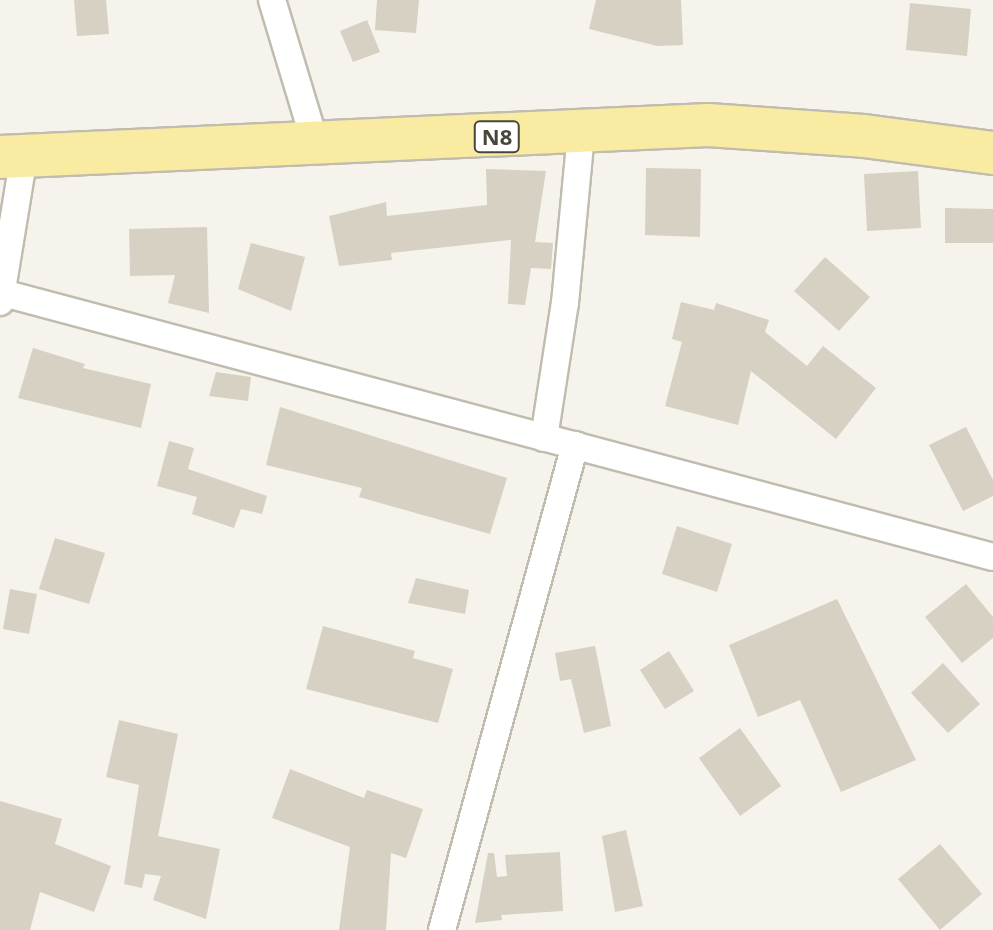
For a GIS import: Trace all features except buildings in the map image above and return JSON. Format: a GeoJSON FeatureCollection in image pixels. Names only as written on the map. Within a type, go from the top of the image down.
{"type":"FeatureCollection","features":[{"type":"Feature","properties":{"kind":"main road","name":"N8"},"geometry":{"type":"LineString","coordinates":[[12,157],[315,142],[581,134],[708,125],[864,136],[993,153]]}},
{"type":"Feature","properties":{"kind":"street"},"geometry":{"type":"LineString","coordinates":[[272,0],[315,142]]}},
{"type":"Feature","properties":{"kind":"street"},"geometry":{"type":"LineString","coordinates":[[544,438],[565,303],[581,134]]}},
{"type":"Feature","properties":{"kind":"street"},"geometry":{"type":"LineString","coordinates":[[12,157],[1,298],[575,445],[993,557]]}},
{"type":"Feature","properties":{"kind":"street"},"geometry":{"type":"LineString","coordinates":[[442,930],[575,445]]}}]}
